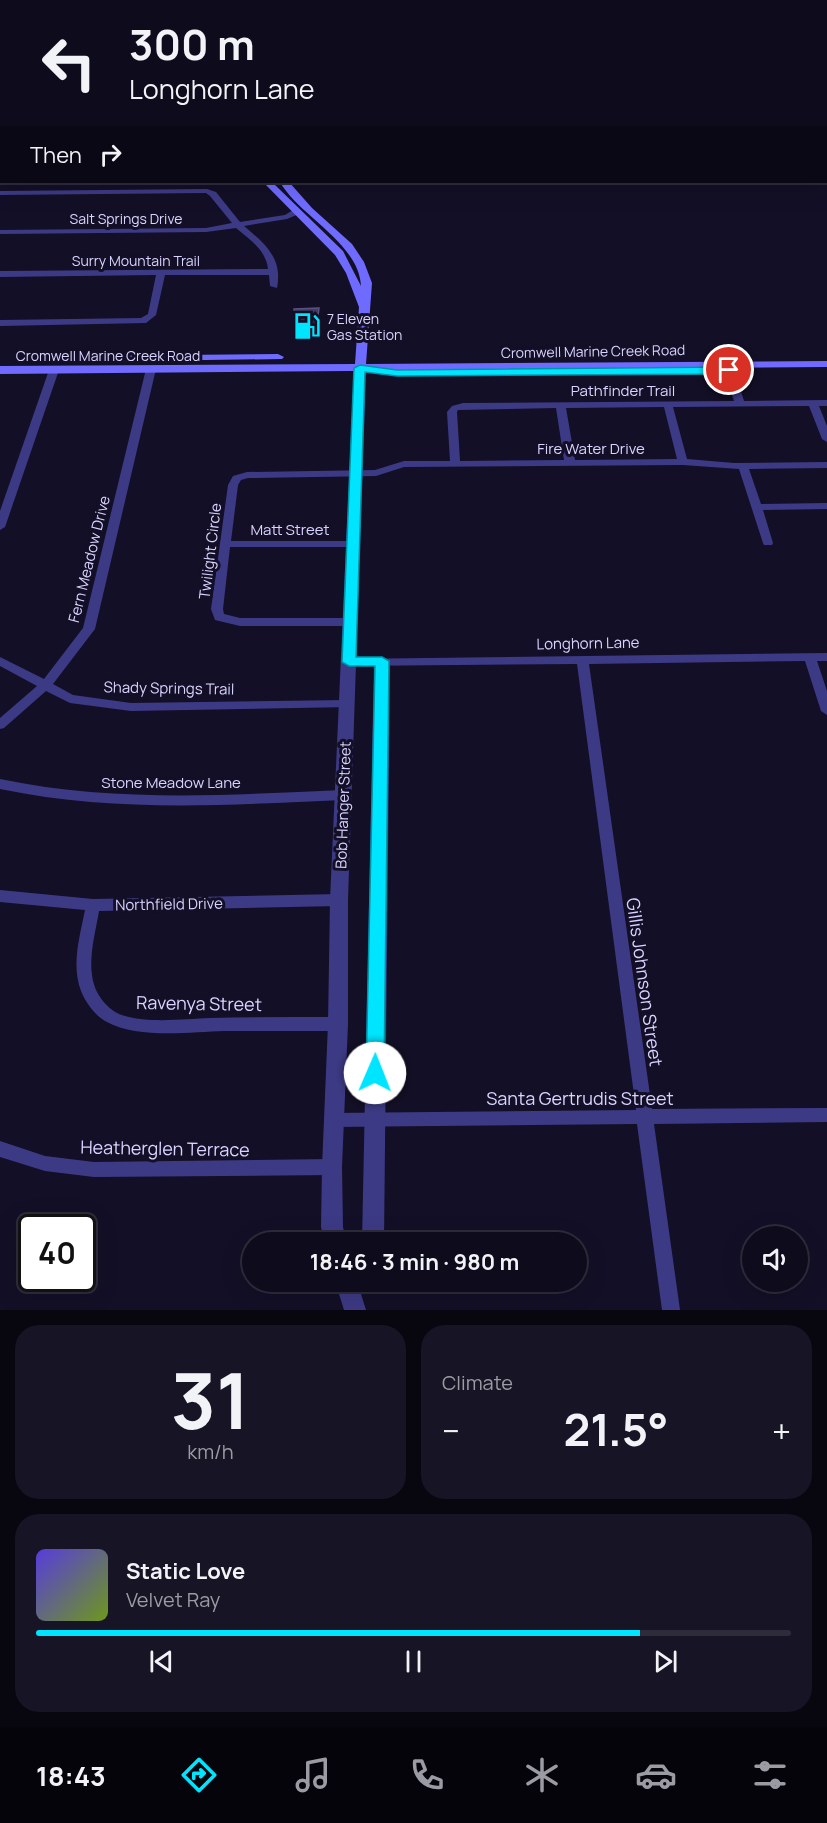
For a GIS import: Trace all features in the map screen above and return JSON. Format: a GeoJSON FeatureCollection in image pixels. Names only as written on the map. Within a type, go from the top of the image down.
{"type":"FeatureCollection","features":[{"type":"Feature","properties":{"kind":"main road"},"geometry":{"type":"LineString","coordinates":[[268,183],[339,252],[351,273],[364,309]]}},
{"type":"Feature","properties":{"kind":"main road"},"geometry":{"type":"LineString","coordinates":[[285,183],[309,210],[348,246],[359,262],[367,283],[360,368]]}},
{"type":"Feature","properties":{"kind":"main road","name":"Cromwell Marine Creek Road"},"geometry":{"type":"LineString","coordinates":[[0,360],[278,357]]}},
{"type":"Feature","properties":{"kind":"main road","name":"Cromwell Marine Creek Road"},"geometry":{"type":"LineString","coordinates":[[125,359],[216,369]]}},
{"type":"Feature","properties":{"kind":"main road","name":"Cromwell Marine Creek Road"},"geometry":{"type":"LineString","coordinates":[[0,370],[827,364]]}},
{"type":"Feature","properties":{"kind":"main road","name":"Cromwell Marine Creek Road"},"geometry":{"type":"LineString","coordinates":[[360,368],[397,373],[827,369]]}},
{"type":"Feature","properties":{"kind":"street"},"geometry":{"type":"LineString","coordinates":[[12,193],[17,183]]}},
{"type":"Feature","properties":{"kind":"street"},"geometry":{"type":"LineString","coordinates":[[106,193],[110,183]]}},
{"type":"Feature","properties":{"kind":"street"},"geometry":{"type":"LineString","coordinates":[[0,193],[207,191],[213,194],[238,225],[264,248],[271,258],[274,286]]}},
{"type":"Feature","properties":{"kind":"street","name":"Salt Springs Drive"},"geometry":{"type":"LineString","coordinates":[[0,232],[199,231],[287,217],[296,212],[309,210]]}},
{"type":"Feature","properties":{"kind":"street","name":"Surry Mountain Trail"},"geometry":{"type":"LineString","coordinates":[[0,274],[273,272]]}},
{"type":"Feature","properties":{"kind":"street"},"geometry":{"type":"LineString","coordinates":[[0,323],[143,321],[152,315],[161,273]]}},
{"type":"Feature","properties":{"kind":"street","name":"Bob Hanger Street"},"geometry":{"type":"LineString","coordinates":[[333,1232],[332,1167],[338,1024],[339,900],[360,368]]}},
{"type":"Feature","properties":{"kind":"street","name":"Fern Meadow Drive"},"geometry":{"type":"LineString","coordinates":[[0,725],[45,685],[89,629],[152,369]]}},
{"type":"Feature","properties":{"kind":"street"},"geometry":{"type":"LineString","coordinates":[[0,527],[54,370]]}},
{"type":"Feature","properties":{"kind":"street"},"geometry":{"type":"LineString","coordinates":[[729,370],[740,404]]}},
{"type":"Feature","properties":{"kind":"street"},"geometry":{"type":"LineString","coordinates":[[813,403],[827,439]]}},
{"type":"Feature","properties":{"kind":"street","name":"Pathfinder Trail"},"geometry":{"type":"LineString","coordinates":[[455,464],[452,412],[456,408],[827,403]]}},
{"type":"Feature","properties":{"kind":"street"},"geometry":{"type":"LineString","coordinates":[[561,405],[570,463]]}},
{"type":"Feature","properties":{"kind":"street"},"geometry":{"type":"LineString","coordinates":[[668,405],[682,462]]}},
{"type":"Feature","properties":{"kind":"street","name":"Fire Water Drive"},"geometry":{"type":"LineString","coordinates":[[356,474],[379,473],[400,465],[682,462],[743,466],[827,465]]}},
{"type":"Feature","properties":{"kind":"street"},"geometry":{"type":"LineString","coordinates":[[743,466],[768,543]]}},
{"type":"Feature","properties":{"kind":"street","name":"Twilight Circle"},"geometry":{"type":"LineString","coordinates":[[349,622],[240,622],[224,620],[219,617],[217,609],[233,485],[237,478],[247,475],[356,474]]}},
{"type":"Feature","properties":{"kind":"street"},"geometry":{"type":"LineString","coordinates":[[756,507],[827,506]]}},
{"type":"Feature","properties":{"kind":"street","name":"Matt Street"},"geometry":{"type":"LineString","coordinates":[[227,544],[353,544]]}},
{"type":"Feature","properties":{"kind":"street"},"geometry":{"type":"LineString","coordinates":[[810,657],[827,711]]}},
{"type":"Feature","properties":{"kind":"street","name":"Longhorn Lane"},"geometry":{"type":"LineString","coordinates":[[349,662],[827,657]]}},
{"type":"Feature","properties":{"kind":"street","name":"Gillis Johnson Street"},"geometry":{"type":"LineString","coordinates":[[582,659],[671,1310]]}},
{"type":"Feature","properties":{"kind":"street","name":"Shady Springs Trail"},"geometry":{"type":"LineString","coordinates":[[0,661],[70,699],[131,707],[347,704]]}},
{"type":"Feature","properties":{"kind":"street"},"geometry":{"type":"LineString","coordinates":[[373,1232],[382,661]]}},
{"type":"Feature","properties":{"kind":"street","name":"Stone Meadow Lane"},"geometry":{"type":"LineString","coordinates":[[0,784],[27,791],[86,799],[196,800],[343,795]]}},
{"type":"Feature","properties":{"kind":"street","name":"Northfield Drive"},"geometry":{"type":"LineString","coordinates":[[0,896],[93,905],[339,900]]}},
{"type":"Feature","properties":{"kind":"street","name":"Ravenya Street"},"geometry":{"type":"LineString","coordinates":[[93,905],[84,963],[85,981],[97,1004],[106,1014],[116,1020],[181,1025],[338,1024]]}},
{"type":"Feature","properties":{"kind":"street","name":"Santa Gertrudis Street"},"geometry":{"type":"LineString","coordinates":[[333,1120],[827,1115]]}},
{"type":"Feature","properties":{"kind":"street","name":"Heatherglen Terrace"},"geometry":{"type":"LineString","coordinates":[[0,1149],[19,1158],[95,1169],[332,1167]]}},
{"type":"Feature","properties":{"kind":"street"},"geometry":{"type":"LineString","coordinates":[[349,1292],[355,1310]]}},
{"type":"Feature","properties":{"kind":"building"},"geometry":{"type":"Polygon","coordinates":[[[319,308],[318,316],[294,316],[294,309],[319,308]]]}},
{"type":"Feature","properties":{"kind":"place","name":"7 Eleven Gas Station"},"geometry":{"type":"Point","coordinates":[307,326]}},
{"type":"Feature","properties":{"kind":"route"},"geometry":{"type":"LineString","coordinates":[[375,1073],[382,661],[349,662],[360,368],[397,373],[729,370]]}}]}
